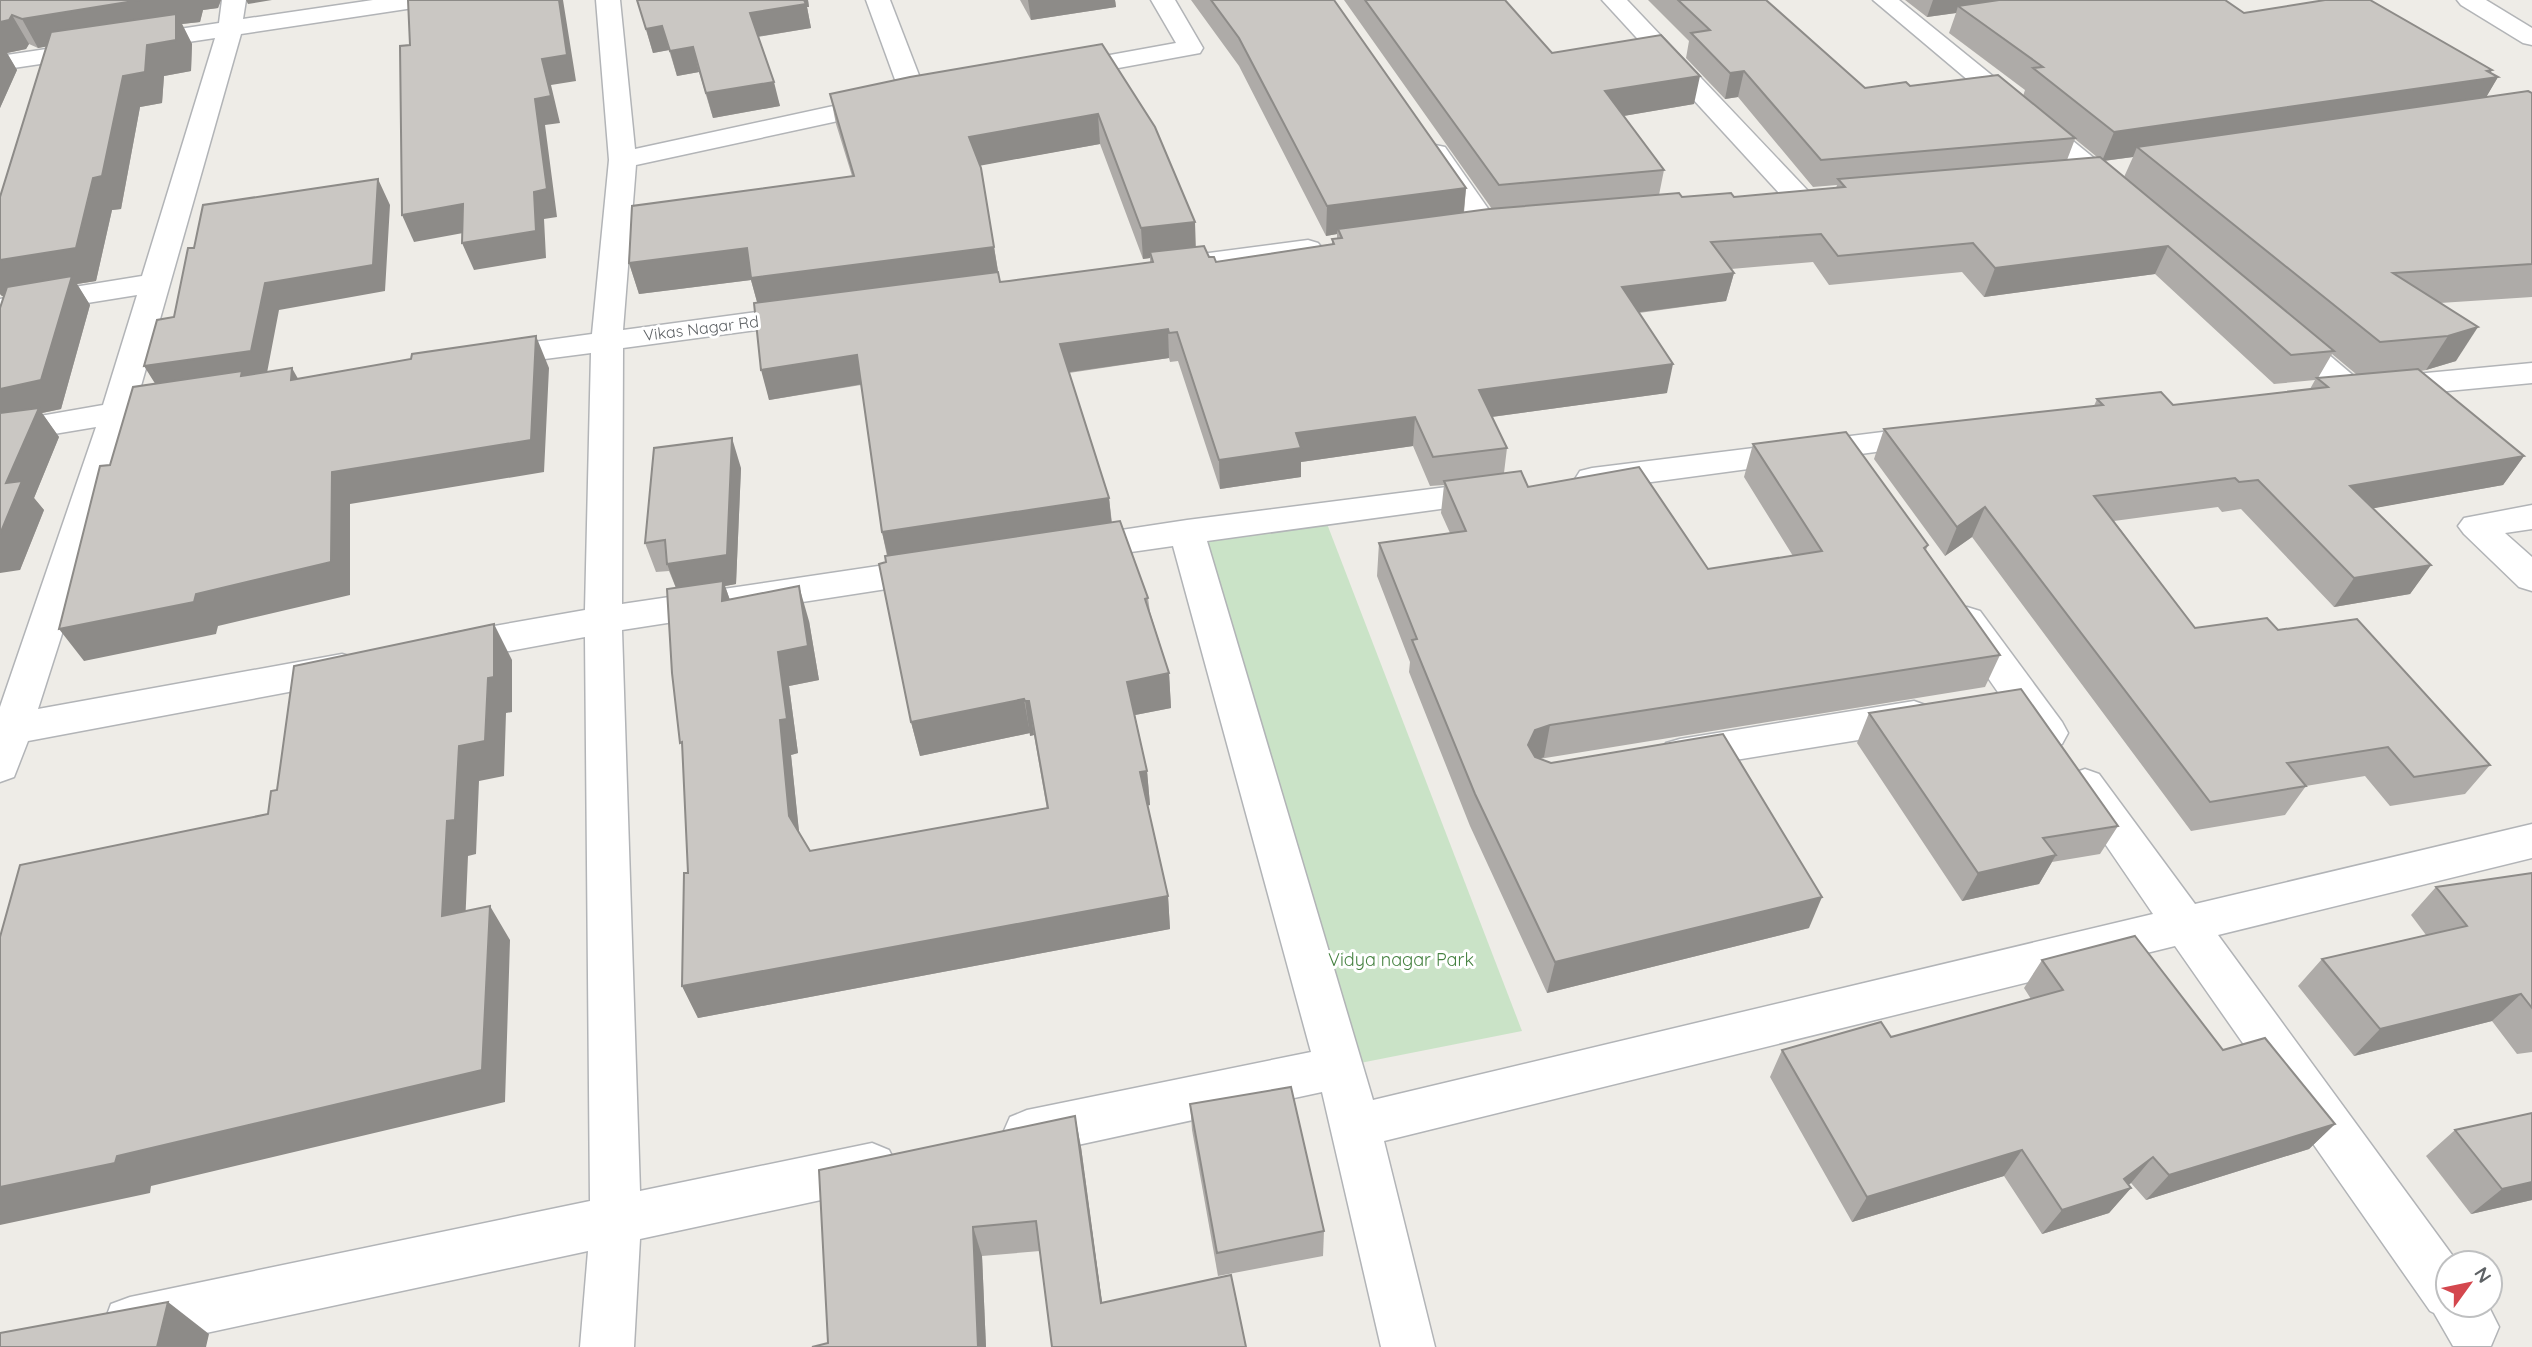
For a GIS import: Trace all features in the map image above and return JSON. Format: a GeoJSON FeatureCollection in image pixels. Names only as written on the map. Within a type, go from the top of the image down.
{"type":"FeatureCollection","features":[{"type":"Feature","properties":{"kind":"street"},"geometry":{"type":"LineString","coordinates":[[0,63],[232,14],[420,0]]}},
{"type":"Feature","properties":{"kind":"street"},"geometry":{"type":"LineString","coordinates":[[607,1347],[616,1221],[603,620],[607,340],[623,160],[608,0]]}},
{"type":"Feature","properties":{"kind":"street"},"geometry":{"type":"LineString","coordinates":[[878,0],[914,96]]}},
{"type":"Feature","properties":{"kind":"street"},"geometry":{"type":"LineString","coordinates":[[1046,73],[1191,48],[1163,0]]}},
{"type":"Feature","properties":{"kind":"street"},"geometry":{"type":"LineString","coordinates":[[1615,0],[1813,198],[1759,202]]}},
{"type":"Feature","properties":{"kind":"street"},"geometry":{"type":"LineString","coordinates":[[1885,0],[1933,26],[2112,178],[2042,178]]}},
{"type":"Feature","properties":{"kind":"street"},"geometry":{"type":"LineString","coordinates":[[2469,0],[2532,38]]}},
{"type":"Feature","properties":{"kind":"street"},"geometry":{"type":"LineString","coordinates":[[0,766],[6,730],[117,412],[232,14]]}},
{"type":"Feature","properties":{"kind":"street"},"geometry":{"type":"LineString","coordinates":[[623,160],[941,92]]}},
{"type":"Feature","properties":{"kind":"street"},"geometry":{"type":"LineString","coordinates":[[1423,136],[1486,227]]}},
{"type":"Feature","properties":{"kind":"street"},"geometry":{"type":"LineString","coordinates":[[1129,272],[1335,246]]}},
{"type":"Feature","properties":{"kind":"street"},"geometry":{"type":"LineString","coordinates":[[0,308],[154,283]]}},
{"type":"Feature","properties":{"kind":"street","name":"Vikas Nagar Rd"},"geometry":{"type":"LineString","coordinates":[[457,362],[841,310]]}},
{"type":"Feature","properties":{"kind":"street"},"geometry":{"type":"LineString","coordinates":[[2266,317],[2351,390]]}},
{"type":"Feature","properties":{"kind":"street"},"geometry":{"type":"LineString","coordinates":[[2311,394],[2532,373]]}},
{"type":"Feature","properties":{"kind":"street"},"geometry":{"type":"LineString","coordinates":[[0,433],[198,400]]}},
{"type":"Feature","properties":{"kind":"street"},"geometry":{"type":"LineString","coordinates":[[1563,483],[1856,463],[1955,433]]}},
{"type":"Feature","properties":{"kind":"street"},"geometry":{"type":"LineString","coordinates":[[1038,554],[1522,488]]}},
{"type":"Feature","properties":{"kind":"street"},"geometry":{"type":"LineString","coordinates":[[2532,517],[2476,526],[2532,578]]}},
{"type":"Feature","properties":{"kind":"street"},"geometry":{"type":"LineString","coordinates":[[1187,532],[1356,1126],[1408,1347]]}},
{"type":"Feature","properties":{"kind":"street"},"geometry":{"type":"LineString","coordinates":[[6,730],[603,620],[970,564]]}},
{"type":"Feature","properties":{"kind":"street"},"geometry":{"type":"LineString","coordinates":[[1946,589],[2434,1273]]}},
{"type":"Feature","properties":{"kind":"street"},"geometry":{"type":"LineString","coordinates":[[1640,760],[2024,698]]}},
{"type":"Feature","properties":{"kind":"street"},"geometry":{"type":"LineString","coordinates":[[1356,1126],[2532,842]]}},
{"type":"Feature","properties":{"kind":"street"},"geometry":{"type":"LineString","coordinates":[[985,1142],[1340,1067]]}},
{"type":"Feature","properties":{"kind":"street"},"geometry":{"type":"LineString","coordinates":[[82,1333],[916,1157]]}},
{"type":"Feature","properties":{"kind":"green space","name":"Vidya nagar Park"},"geometry":{"type":"Polygon","coordinates":[[[1324,516],[1522,1031],[1340,1067],[1187,532],[1324,516]]]}},
{"type":"Feature","properties":{"kind":"building"},"geometry":{"type":"Polygon","coordinates":[[[0,0],[140,0],[22,19],[12,15],[9,20],[0,22],[0,0]]]}},
{"type":"Feature","properties":{"kind":"building"},"geometry":{"type":"Polygon","coordinates":[[[408,0],[559,0],[567,55],[542,59],[551,96],[535,99],[547,189],[534,192],[536,231],[462,243],[463,204],[402,215],[400,46],[410,45],[408,0]]]}},
{"type":"Feature","properties":{"kind":"building"},"geometry":{"type":"Polygon","coordinates":[[[637,0],[804,0],[806,4],[750,13],[774,82],[706,93],[693,47],[670,51],[662,26],[646,29],[637,0]]]}},
{"type":"Feature","properties":{"kind":"building"},"geometry":{"type":"Polygon","coordinates":[[[1211,0],[1334,0],[1466,188],[1327,206],[1239,38],[1211,0]]]}},
{"type":"Feature","properties":{"kind":"building"},"geometry":{"type":"Polygon","coordinates":[[[1365,0],[1505,0],[1552,53],[1661,35],[1700,76],[1605,91],[1664,170],[1499,185],[1365,0]]]}},
{"type":"Feature","properties":{"kind":"building"},"geometry":{"type":"Polygon","coordinates":[[[1678,0],[1766,0],[1865,88],[1906,82],[1910,86],[1998,75],[2075,138],[1821,160],[1744,71],[1730,73],[1691,33],[1710,30],[1678,0]]]}},
{"type":"Feature","properties":{"kind":"building"},"geometry":{"type":"Polygon","coordinates":[[[1999,0],[2225,0],[2244,13],[2325,0],[2370,0],[2492,70],[2487,71],[2498,77],[2114,132],[2033,68],[2043,67],[1958,6],[1999,0]]]}},
{"type":"Feature","properties":{"kind":"building"},"geometry":{"type":"Polygon","coordinates":[[[176,14],[176,40],[147,45],[145,72],[123,76],[102,176],[93,178],[76,248],[0,260],[0,197],[51,32],[176,14]]]}},
{"type":"Feature","properties":{"kind":"building"},"geometry":{"type":"Polygon","coordinates":[[[1102,44],[1155,127],[1195,222],[1141,228],[1098,114],[969,137],[981,168],[994,247],[751,278],[747,248],[629,263],[632,206],[854,176],[830,94],[910,77],[1102,44]]]}},
{"type":"Feature","properties":{"kind":"building"},"geometry":{"type":"Polygon","coordinates":[[[2528,91],[2532,93],[2532,264],[2393,273],[2478,327],[2448,336],[2380,342],[2137,147],[2528,91]]]}},
{"type":"Feature","properties":{"kind":"building"},"geometry":{"type":"Polygon","coordinates":[[[2100,157],[2334,351],[2291,355],[2168,246],[1995,268],[1973,243],[1838,256],[1821,234],[1711,242],[1734,273],[1622,287],[1673,364],[1479,390],[1507,448],[1433,457],[1415,417],[1296,433],[1301,448],[1219,460],[1177,332],[1169,333],[1168,329],[1060,344],[1109,498],[882,532],[857,355],[761,370],[754,303],[998,272],[1000,282],[1009,281],[1153,262],[1150,252],[1204,246],[1209,257],[1214,257],[1216,262],[1334,244],[1332,239],[1342,238],[1338,229],[1489,209],[1679,193],[1682,197],[1731,193],[1734,197],[1845,187],[1838,179],[2100,157]]]}},
{"type":"Feature","properties":{"kind":"building"},"geometry":{"type":"Polygon","coordinates":[[[378,179],[373,265],[265,283],[251,351],[144,366],[157,320],[174,317],[188,248],[194,248],[203,205],[378,179]]]}},
{"type":"Feature","properties":{"kind":"building"},"geometry":{"type":"Polygon","coordinates":[[[72,276],[41,380],[0,389],[0,308],[7,287],[72,276]]]}},
{"type":"Feature","properties":{"kind":"building"},"geometry":{"type":"Polygon","coordinates":[[[536,336],[531,440],[332,472],[331,562],[196,594],[194,602],[59,629],[100,466],[110,465],[133,387],[242,371],[241,376],[292,368],[291,380],[411,359],[412,354],[536,336]]]}},
{"type":"Feature","properties":{"kind":"building"},"geometry":{"type":"Polygon","coordinates":[[[2418,369],[2524,456],[2350,486],[2431,565],[2354,578],[2258,480],[2239,482],[2235,478],[2094,496],[2195,628],[2267,618],[2278,630],[2357,619],[2490,765],[2414,777],[2388,747],[2287,763],[2306,786],[2210,802],[1985,507],[1957,527],[1884,429],[2103,405],[2097,399],[2161,392],[2173,405],[2328,387],[2317,378],[2418,369]]]}},
{"type":"Feature","properties":{"kind":"building"},"geometry":{"type":"Polygon","coordinates":[[[39,408],[6,483],[22,481],[0,534],[0,413],[39,408]]]}},
{"type":"Feature","properties":{"kind":"building"},"geometry":{"type":"Polygon","coordinates":[[[1846,432],[1928,545],[1924,548],[2000,655],[1550,725],[1535,730],[1528,745],[1535,757],[1551,763],[1723,734],[1822,897],[1555,962],[1475,794],[1412,640],[1417,639],[1379,543],[1466,531],[1444,481],[1521,471],[1528,487],[1639,467],[1708,569],[1822,551],[1753,444],[1846,432]]]}},
{"type":"Feature","properties":{"kind":"building"},"geometry":{"type":"Polygon","coordinates":[[[732,438],[727,555],[667,564],[665,540],[645,543],[654,448],[732,438]]]}},
{"type":"Feature","properties":{"kind":"building"},"geometry":{"type":"Polygon","coordinates":[[[1120,521],[1148,598],[1145,599],[1169,673],[1127,682],[1147,771],[1140,772],[1168,896],[682,986],[684,873],[688,873],[682,742],[680,743],[672,673],[667,589],[723,581],[722,601],[799,586],[808,646],[778,652],[787,719],[780,720],[789,816],[810,851],[1048,808],[1029,701],[1024,699],[911,722],[879,564],[886,562],[885,556],[1120,521]]]}},
{"type":"Feature","properties":{"kind":"building"},"geometry":{"type":"Polygon","coordinates":[[[494,624],[494,677],[488,678],[485,741],[459,746],[455,820],[447,821],[442,916],[490,906],[482,1070],[117,1156],[115,1163],[0,1187],[0,937],[20,865],[268,814],[271,791],[277,790],[294,666],[494,624]]]}},
{"type":"Feature","properties":{"kind":"building"},"geometry":{"type":"Polygon","coordinates":[[[2021,689],[2118,826],[2043,838],[2056,855],[1978,873],[1869,713],[2021,689]]]}},
{"type":"Feature","properties":{"kind":"building"},"geometry":{"type":"Polygon","coordinates":[[[2532,873],[2532,1008],[2521,994],[2380,1029],[2322,959],[2467,926],[2436,887],[2532,873]]]}},
{"type":"Feature","properties":{"kind":"building"},"geometry":{"type":"Polygon","coordinates":[[[2135,936],[2223,1050],[2265,1038],[2335,1124],[2169,1175],[2153,1157],[2124,1179],[2131,1188],[2062,1210],[2022,1150],[1867,1197],[1782,1050],[1881,1022],[1891,1037],[2063,990],[2042,960],[2135,936]]]}},
{"type":"Feature","properties":{"kind":"building"},"geometry":{"type":"Polygon","coordinates":[[[1291,1087],[1324,1231],[1217,1253],[1190,1104],[1291,1087]]]}},
{"type":"Feature","properties":{"kind":"building"},"geometry":{"type":"Polygon","coordinates":[[[2532,1113],[2532,1182],[2502,1189],[2455,1130],[2532,1113]]]}},
{"type":"Feature","properties":{"kind":"building"},"geometry":{"type":"Polygon","coordinates":[[[1075,1116],[1101,1303],[1231,1275],[1246,1347],[1052,1347],[1036,1221],[973,1227],[978,1347],[812,1347],[828,1343],[819,1170],[1075,1116]]]}},
{"type":"Feature","properties":{"kind":"building"},"geometry":{"type":"Polygon","coordinates":[[[168,1302],[157,1347],[0,1347],[0,1333],[168,1302]]]}}]}
